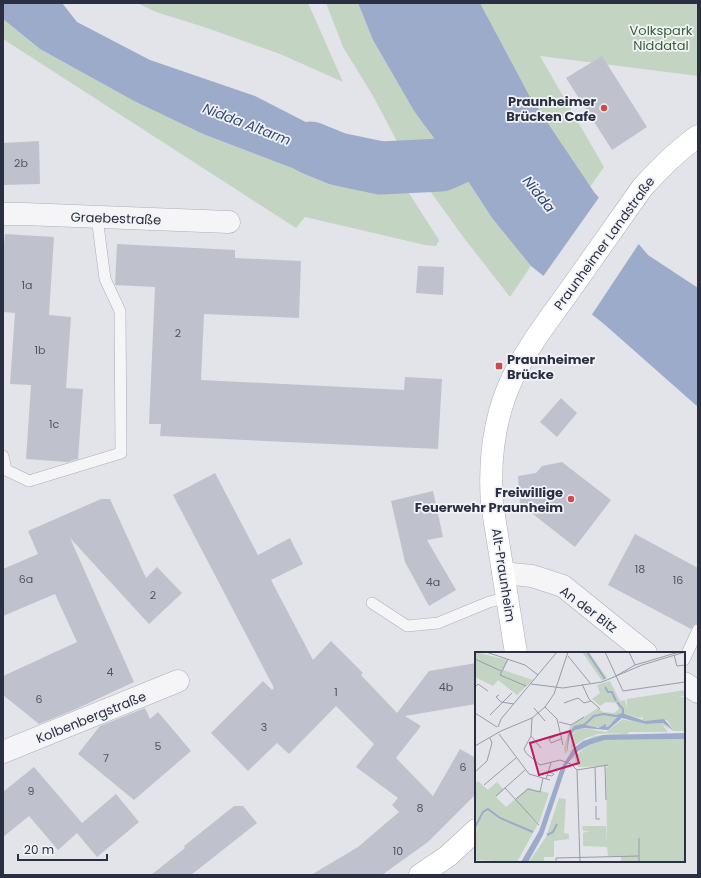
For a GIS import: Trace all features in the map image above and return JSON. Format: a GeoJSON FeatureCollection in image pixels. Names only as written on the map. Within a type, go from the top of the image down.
{"type":"FeatureCollection","features":[{"type":"Feature","properties":{"kind":"main road","name":"Praunheimer Landstraße"},"geometry":{"type":"LineString","coordinates":[[549,319],[642,188],[658,170],[698,136]]}},
{"type":"Feature","properties":{"kind":"main road","name":"Alt-Praunheim"},"geometry":{"type":"LineString","coordinates":[[516,652],[492,504],[490,480],[492,457],[499,416],[513,377],[532,344],[549,319]]}},
{"type":"Feature","properties":{"kind":"main road"},"geometry":{"type":"LineString","coordinates":[[420,875],[448,856],[475,831]]}},
{"type":"Feature","properties":{"kind":"street","name":"Graebestraße"},"geometry":{"type":"LineString","coordinates":[[3,214],[229,222]]}},
{"type":"Feature","properties":{"kind":"street","name":"An der Bitz"},"geometry":{"type":"LineString","coordinates":[[503,573],[532,576],[562,586],[645,652]]}},
{"type":"Feature","properties":{"kind":"street","name":"Kolbenbergstraße"},"geometry":{"type":"LineString","coordinates":[[3,752],[178,681]]}},
{"type":"Feature","properties":{"kind":"street"},"geometry":{"type":"LineString","coordinates":[[685,684],[698,692]]}},
{"type":"Feature","properties":{"kind":"lane"},"geometry":{"type":"LineString","coordinates":[[3,456],[6,470],[29,481],[122,452],[120,311],[105,279],[97,217]]}},
{"type":"Feature","properties":{"kind":"lane"},"geometry":{"type":"LineString","coordinates":[[372,602],[407,626],[438,623],[489,602],[508,597]]}},
{"type":"Feature","properties":{"kind":"lane"},"geometry":{"type":"LineString","coordinates":[[685,658],[698,630]]}},
{"type":"Feature","properties":{"kind":"green space"},"geometry":{"type":"Polygon","coordinates":[[[137,3],[308,3],[343,82],[280,54],[207,28],[156,12],[137,3]]]}},
{"type":"Feature","properties":{"kind":"green space"},"geometry":{"type":"Polygon","coordinates":[[[326,3],[358,3],[373,40],[414,111],[442,149],[399,145],[373,96],[343,47],[326,3]]]}},
{"type":"Feature","properties":{"kind":"green space","name":"Volkspark Niddatal"},"geometry":{"type":"Polygon","coordinates":[[[480,3],[698,3],[698,76],[540,56],[604,167],[590,187],[529,95],[480,3]]]}},
{"type":"Feature","properties":{"kind":"green space"},"geometry":{"type":"Polygon","coordinates":[[[3,19],[40,49],[134,101],[203,134],[300,171],[372,185],[375,187],[389,162],[439,240],[436,246],[425,245],[305,217],[296,228],[3,39],[3,19]]]}},
{"type":"Feature","properties":{"kind":"green space"},"geometry":{"type":"Polygon","coordinates":[[[460,169],[492,218],[531,266],[510,297],[464,238],[417,173],[460,169]]]}},
{"type":"Feature","properties":{"kind":"water"},"geometry":{"type":"Polygon","coordinates":[[[3,3],[62,3],[77,22],[150,60],[255,96],[331,135],[381,168],[372,185],[300,171],[203,134],[134,101],[40,49],[3,19],[3,3]]]}},
{"type":"Feature","properties":{"kind":"water","name":"Nidda"},"geometry":{"type":"Polygon","coordinates":[[[358,3],[480,3],[529,95],[594,192],[648,255],[698,288],[698,407],[604,324],[531,266],[492,218],[460,169],[442,149],[414,111],[373,40],[358,3]]]}},
{"type":"Feature","properties":{"kind":"pier","name":"Praunheimer Brücke"},"geometry":{"type":"Polygon","coordinates":[[[600,196],[640,242],[591,316],[542,278],[600,196]]]}},
{"type":"Feature","properties":{"kind":"building"},"geometry":{"type":"Polygon","coordinates":[[[602,56],[647,127],[612,150],[566,78],[602,56]]]}},
{"type":"Feature","properties":{"kind":"building"},"geometry":{"type":"Polygon","coordinates":[[[39,141],[40,184],[3,185],[3,143],[39,141]]]}},
{"type":"Feature","properties":{"kind":"building"},"geometry":{"type":"Polygon","coordinates":[[[5,234],[54,237],[49,315],[71,317],[66,388],[83,389],[78,459],[68,462],[26,459],[31,385],[10,384],[15,313],[3,312],[3,257],[5,234]]]}},
{"type":"Feature","properties":{"kind":"building"},"geometry":{"type":"Polygon","coordinates":[[[117,244],[235,250],[235,258],[301,261],[299,318],[204,314],[201,380],[404,390],[405,377],[442,379],[438,449],[160,436],[161,424],[149,424],[155,287],[115,285],[117,244]]]}},
{"type":"Feature","properties":{"kind":"building"},"geometry":{"type":"Polygon","coordinates":[[[418,266],[444,267],[443,295],[416,293],[418,266]]]}},
{"type":"Feature","properties":{"kind":"building"},"geometry":{"type":"Polygon","coordinates":[[[561,398],[577,413],[557,437],[540,422],[561,398]]]}},
{"type":"Feature","properties":{"kind":"building"},"geometry":{"type":"Polygon","coordinates":[[[562,462],[611,500],[575,547],[520,504],[518,476],[536,473],[542,466],[562,462]]]}},
{"type":"Feature","properties":{"kind":"building"},"geometry":{"type":"Polygon","coordinates":[[[215,473],[258,555],[290,538],[303,564],[271,580],[313,660],[331,641],[363,673],[361,675],[397,713],[429,671],[475,663],[475,704],[405,716],[421,726],[396,758],[433,796],[460,749],[475,757],[475,795],[428,842],[382,875],[311,875],[358,847],[399,812],[392,805],[398,798],[356,767],[374,744],[336,706],[289,754],[277,743],[248,771],[211,733],[263,681],[272,690],[274,688],[173,495],[215,473]]]}},
{"type":"Feature","properties":{"kind":"building"},"geometry":{"type":"Polygon","coordinates":[[[433,491],[443,537],[427,540],[456,590],[429,606],[405,562],[391,501],[433,491]]]}},
{"type":"Feature","properties":{"kind":"building"},"geometry":{"type":"Polygon","coordinates":[[[101,499],[110,499],[146,578],[157,567],[182,593],[149,624],[70,538],[134,682],[76,709],[39,724],[3,695],[3,676],[77,642],[55,594],[3,616],[3,569],[38,554],[28,531],[101,499]]]}},
{"type":"Feature","properties":{"kind":"building"},"geometry":{"type":"Polygon","coordinates":[[[635,534],[698,568],[698,623],[691,629],[608,585],[635,534]]]}},
{"type":"Feature","properties":{"kind":"building"},"geometry":{"type":"Polygon","coordinates":[[[145,708],[150,719],[158,712],[191,751],[134,800],[78,754],[100,726],[145,708]]]}},
{"type":"Feature","properties":{"kind":"building"},"geometry":{"type":"Polygon","coordinates":[[[34,767],[82,823],[116,794],[139,822],[97,857],[77,833],[58,850],[29,816],[3,837],[3,792],[34,767]]]}},
{"type":"Feature","properties":{"kind":"building"},"geometry":{"type":"Polygon","coordinates":[[[234,806],[243,806],[257,823],[191,875],[151,875],[185,848],[184,846],[234,806]]]}},
{"type":"Feature","properties":{"kind":"waterway","name":"Nidda Altarm"},"geometry":{"type":"LineString","coordinates":[[311,148],[338,159],[381,168],[441,165],[496,141]]}},
{"type":"Feature","properties":{"kind":"place","name":"Praunheimer Brücken Cafe"},"geometry":{"type":"Point","coordinates":[604,108]}},
{"type":"Feature","properties":{"kind":"place","name":"Praunheimer Brücke"},"geometry":{"type":"Point","coordinates":[499,366]}},
{"type":"Feature","properties":{"kind":"place","name":"Freiwillige Feuerwehr Praunheim"},"geometry":{"type":"Point","coordinates":[571,499]}}]}
